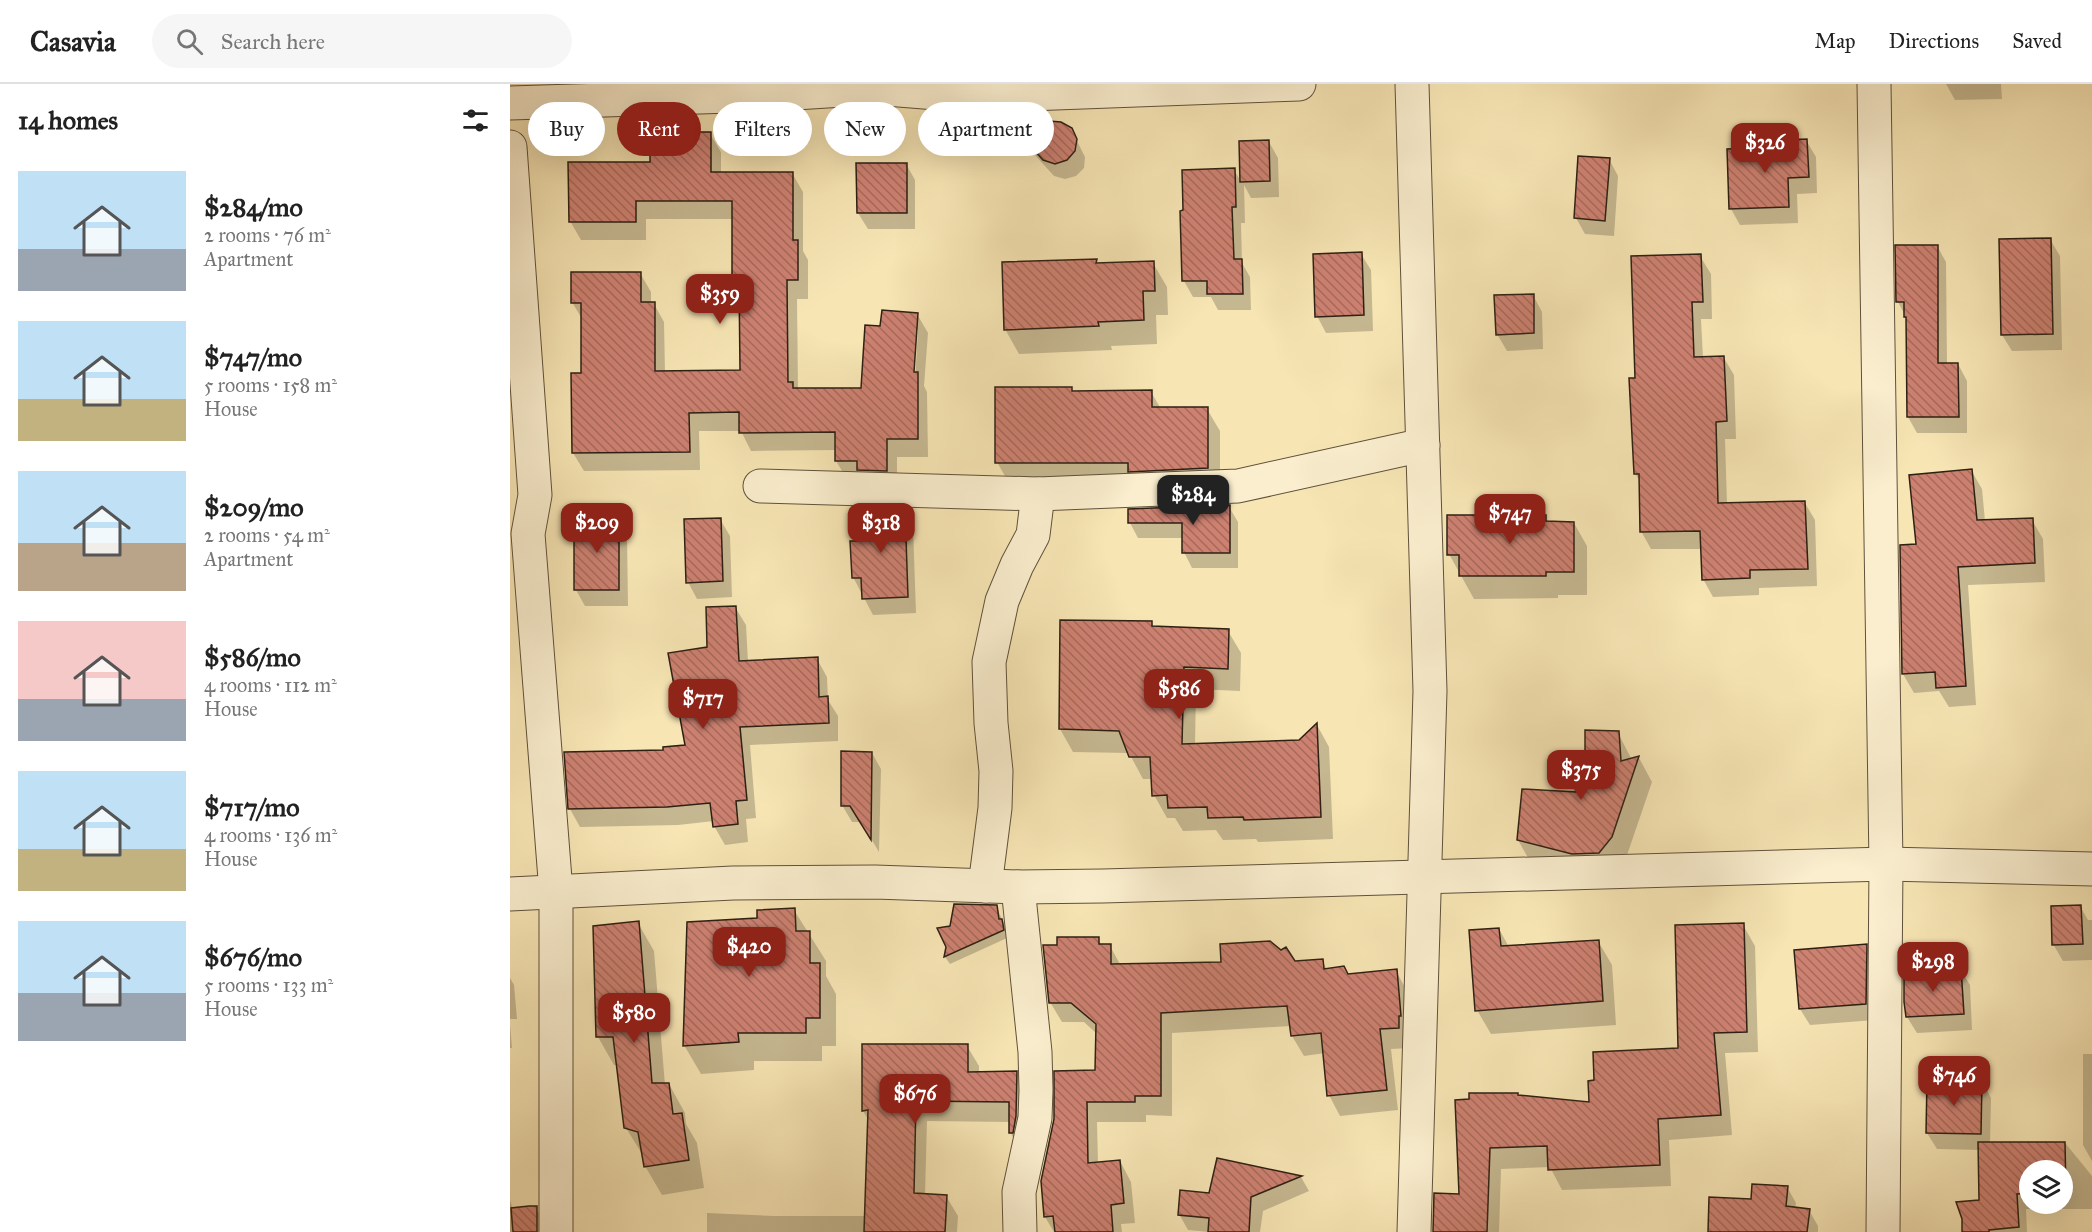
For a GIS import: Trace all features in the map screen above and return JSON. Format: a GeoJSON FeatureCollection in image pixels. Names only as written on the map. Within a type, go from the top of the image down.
{"type":"FeatureCollection","features":[{"type":"Feature","properties":{"kind":"street"},"geometry":{"type":"LineString","coordinates":[[510,102],[764,95],[874,88],[974,90],[1299,84]]}},
{"type":"Feature","properties":{"kind":"street"},"geometry":{"type":"LineString","coordinates":[[1412,84],[1430,691],[1414,1232]]}},
{"type":"Feature","properties":{"kind":"street"},"geometry":{"type":"LineString","coordinates":[[1874,84],[1886,864],[1883,1232]]}},
{"type":"Feature","properties":{"kind":"street"},"geometry":{"type":"LineString","coordinates":[[510,147],[535,495],[528,534],[556,892],[556,1232]]}},
{"type":"Feature","properties":{"kind":"street"},"geometry":{"type":"LineString","coordinates":[[760,486],[1038,494],[1238,486],[1423,445]]}},
{"type":"Feature","properties":{"kind":"street"},"geometry":{"type":"LineString","coordinates":[[984,886],[995,808],[996,771],[991,723],[989,662],[1002,601],[1017,565],[1033,536],[1038,494]]}},
{"type":"Feature","properties":{"kind":"street"},"geometry":{"type":"LineString","coordinates":[[510,894],[733,883],[875,882],[1018,887],[1426,878],[1886,864],[2092,869]]}},
{"type":"Feature","properties":{"kind":"street"},"geometry":{"type":"LineString","coordinates":[[1018,887],[1035,1052],[1036,1090],[1035,1118],[1019,1192],[1020,1232]]}},
{"type":"Feature","properties":{"kind":"building"},"geometry":{"type":"Polygon","coordinates":[[[1054,121],[1061,122],[1072,128],[1077,139],[1075,151],[1067,160],[1055,164],[1043,160],[1039,156],[1054,156],[1054,121]]]}},
{"type":"Feature","properties":{"kind":"building"},"geometry":{"type":"Polygon","coordinates":[[[701,132],[711,132],[711,172],[793,172],[793,240],[798,240],[798,280],[787,280],[788,382],[793,382],[793,388],[861,388],[865,325],[880,326],[882,310],[918,313],[914,372],[918,372],[918,439],[887,439],[887,471],[857,470],[857,461],[835,461],[835,432],[739,433],[739,412],[689,413],[690,452],[572,453],[571,373],[581,373],[581,303],[571,303],[571,272],[641,272],[641,302],[655,302],[655,371],[740,370],[739,281],[732,281],[732,201],[636,201],[636,222],[569,222],[568,162],[650,162],[650,156],[701,156],[701,132]]]}},
{"type":"Feature","properties":{"kind":"building"},"geometry":{"type":"Polygon","coordinates":[[[1807,139],[1809,177],[1788,178],[1789,207],[1729,209],[1727,149],[1783,147],[1783,140],[1807,139]]]}},
{"type":"Feature","properties":{"kind":"building"},"geometry":{"type":"Polygon","coordinates":[[[1269,140],[1270,181],[1240,182],[1239,141],[1269,140]]]}},
{"type":"Feature","properties":{"kind":"building"},"geometry":{"type":"Polygon","coordinates":[[[1578,156],[1610,158],[1605,221],[1574,218],[1578,156]]]}},
{"type":"Feature","properties":{"kind":"building"},"geometry":{"type":"Polygon","coordinates":[[[856,163],[907,163],[907,213],[857,213],[856,163]]]}},
{"type":"Feature","properties":{"kind":"building"},"geometry":{"type":"Polygon","coordinates":[[[1235,168],[1236,207],[1232,207],[1234,259],[1242,259],[1243,294],[1207,294],[1207,281],[1182,281],[1180,211],[1183,210],[1182,170],[1235,168]]]}},
{"type":"Feature","properties":{"kind":"building"},"geometry":{"type":"Polygon","coordinates":[[[2051,238],[2053,334],[2001,335],[1999,239],[2051,238]]]}},
{"type":"Feature","properties":{"kind":"building"},"geometry":{"type":"Polygon","coordinates":[[[1895,245],[1938,245],[1938,363],[1958,363],[1959,417],[1907,417],[1906,317],[1904,317],[1904,302],[1896,302],[1895,245]]]}},
{"type":"Feature","properties":{"kind":"building"},"geometry":{"type":"Polygon","coordinates":[[[1362,252],[1364,315],[1315,317],[1313,254],[1362,252]]]}},
{"type":"Feature","properties":{"kind":"building"},"geometry":{"type":"Polygon","coordinates":[[[1701,254],[1703,302],[1692,302],[1694,357],[1724,356],[1727,421],[1716,422],[1718,503],[1805,501],[1808,569],[1750,570],[1750,578],[1702,580],[1700,531],[1640,532],[1639,474],[1634,474],[1629,378],[1635,378],[1631,256],[1701,254]]]}},
{"type":"Feature","properties":{"kind":"building"},"geometry":{"type":"Polygon","coordinates":[[[1097,259],[1096,263],[1154,261],[1155,291],[1143,291],[1144,320],[1098,322],[1099,326],[1004,330],[1002,262],[1097,259]]]}},
{"type":"Feature","properties":{"kind":"building"},"geometry":{"type":"Polygon","coordinates":[[[1534,294],[1534,333],[1496,335],[1494,295],[1534,294]]]}},
{"type":"Feature","properties":{"kind":"building"},"geometry":{"type":"Polygon","coordinates":[[[995,387],[1072,387],[1072,391],[1152,390],[1152,407],[1208,407],[1208,468],[1128,472],[1128,463],[995,463],[995,387]]]}},
{"type":"Feature","properties":{"kind":"building"},"geometry":{"type":"Polygon","coordinates":[[[1972,469],[1977,520],[2033,518],[2035,563],[1958,567],[1966,686],[1936,688],[1935,672],[1902,674],[1900,545],[1916,544],[1909,475],[1972,469]]]}},
{"type":"Feature","properties":{"kind":"building"},"geometry":{"type":"Polygon","coordinates":[[[1230,505],[1230,553],[1182,553],[1182,523],[1128,523],[1128,509],[1230,505]]]}},
{"type":"Feature","properties":{"kind":"building"},"geometry":{"type":"Polygon","coordinates":[[[859,508],[905,509],[908,597],[862,599],[861,578],[852,578],[850,541],[860,541],[859,508]]]}},
{"type":"Feature","properties":{"kind":"building"},"geometry":{"type":"Polygon","coordinates":[[[1447,515],[1546,515],[1546,521],[1574,522],[1574,572],[1546,572],[1546,576],[1459,576],[1459,555],[1447,555],[1447,515]]]}},
{"type":"Feature","properties":{"kind":"building"},"geometry":{"type":"Polygon","coordinates":[[[619,518],[619,590],[574,590],[574,519],[619,518]]]}},
{"type":"Feature","properties":{"kind":"building"},"geometry":{"type":"Polygon","coordinates":[[[721,518],[723,581],[686,583],[684,519],[721,518]]]}},
{"type":"Feature","properties":{"kind":"building"},"geometry":{"type":"Polygon","coordinates":[[[736,606],[739,661],[818,657],[819,697],[828,696],[829,723],[740,727],[747,800],[736,801],[738,824],[713,827],[710,803],[667,807],[568,809],[564,752],[663,750],[663,747],[685,745],[668,653],[707,647],[706,607],[736,606]]]}},
{"type":"Feature","properties":{"kind":"building"},"geometry":{"type":"Polygon","coordinates":[[[1060,620],[1152,621],[1152,626],[1229,629],[1228,669],[1184,667],[1182,744],[1299,740],[1317,723],[1321,817],[1244,820],[1243,817],[1208,818],[1207,807],[1168,808],[1167,795],[1152,796],[1150,757],[1129,757],[1119,731],[1059,729],[1060,620]]]}},
{"type":"Feature","properties":{"kind":"building"},"geometry":{"type":"Polygon","coordinates":[[[1585,730],[1619,731],[1621,761],[1639,756],[1612,837],[1599,853],[1572,854],[1517,840],[1522,789],[1576,792],[1573,761],[1585,761],[1585,730]]]}},
{"type":"Feature","properties":{"kind":"building"},"geometry":{"type":"Polygon","coordinates":[[[841,751],[872,752],[871,840],[850,806],[841,806],[841,751]]]}},
{"type":"Feature","properties":{"kind":"building"},"geometry":{"type":"Polygon","coordinates":[[[954,904],[997,905],[999,919],[1002,919],[1004,930],[944,957],[946,947],[937,928],[950,926],[954,904]]]}},
{"type":"Feature","properties":{"kind":"building"},"geometry":{"type":"Polygon","coordinates":[[[2081,905],[2083,944],[2052,945],[2051,906],[2081,905]]]}},
{"type":"Feature","properties":{"kind":"building"},"geometry":{"type":"Polygon","coordinates":[[[795,908],[796,931],[810,931],[810,963],[820,963],[820,1018],[806,1018],[806,1033],[738,1033],[739,1042],[683,1046],[687,922],[757,918],[757,910],[795,908]]]}},
{"type":"Feature","properties":{"kind":"building"},"geometry":{"type":"Polygon","coordinates":[[[639,921],[652,1083],[669,1083],[673,1114],[682,1113],[689,1160],[644,1167],[638,1132],[624,1128],[613,1037],[596,1037],[593,926],[639,921]]]}},
{"type":"Feature","properties":{"kind":"building"},"geometry":{"type":"Polygon","coordinates":[[[1744,923],[1747,1032],[1714,1033],[1721,1115],[1658,1119],[1660,1165],[1548,1170],[1547,1146],[1490,1148],[1487,1232],[1433,1232],[1434,1193],[1459,1194],[1455,1100],[1469,1099],[1469,1093],[1518,1093],[1518,1095],[1589,1102],[1588,1081],[1594,1080],[1593,1052],[1678,1048],[1675,925],[1744,923]]]}},
{"type":"Feature","properties":{"kind":"building"},"geometry":{"type":"Polygon","coordinates":[[[1499,928],[1501,946],[1599,940],[1603,1001],[1475,1011],[1469,930],[1499,928]]]}},
{"type":"Feature","properties":{"kind":"building"},"geometry":{"type":"Polygon","coordinates":[[[1057,937],[1099,937],[1099,944],[1111,944],[1111,964],[1221,962],[1220,944],[1270,941],[1281,950],[1286,947],[1295,961],[1323,959],[1324,969],[1344,966],[1348,974],[1397,969],[1401,1016],[1399,1016],[1399,1028],[1380,1029],[1387,1090],[1327,1096],[1321,1033],[1291,1036],[1287,1006],[1161,1013],[1161,1096],[1135,1096],[1135,1102],[1087,1102],[1088,1163],[1120,1160],[1124,1203],[1111,1205],[1113,1232],[1055,1232],[1053,1216],[1044,1217],[1041,1181],[1054,1119],[1054,1071],[1095,1070],[1096,1024],[1071,1003],[1049,1003],[1043,945],[1057,945],[1057,937]]]}},
{"type":"Feature","properties":{"kind":"building"},"geometry":{"type":"Polygon","coordinates":[[[1867,944],[1866,1004],[1799,1009],[1794,950],[1867,944]]]}},
{"type":"Feature","properties":{"kind":"building"},"geometry":{"type":"Polygon","coordinates":[[[1961,968],[1964,1014],[1906,1017],[1904,971],[1961,968]]]}},
{"type":"Feature","properties":{"kind":"building"},"geometry":{"type":"Polygon","coordinates":[[[862,1044],[968,1044],[968,1072],[1017,1071],[1016,1116],[1013,1133],[1009,1133],[1009,1102],[916,1101],[914,1193],[947,1195],[945,1232],[864,1232],[868,1110],[862,1111],[862,1044]]]}},
{"type":"Feature","properties":{"kind":"building"},"geometry":{"type":"Polygon","coordinates":[[[1927,1079],[1982,1080],[1981,1134],[1926,1133],[1927,1079]]]}},
{"type":"Feature","properties":{"kind":"building"},"geometry":{"type":"Polygon","coordinates":[[[1978,1142],[2065,1142],[2065,1160],[2019,1160],[2019,1194],[2017,1194],[2019,1227],[1989,1230],[1989,1232],[1962,1232],[1962,1219],[1956,1202],[1979,1200],[1978,1142]]]}},
{"type":"Feature","properties":{"kind":"building"},"geometry":{"type":"Polygon","coordinates":[[[1217,1158],[1302,1176],[1251,1197],[1249,1232],[1208,1232],[1209,1218],[1178,1215],[1180,1190],[1209,1193],[1217,1158]]]}},
{"type":"Feature","properties":{"kind":"building"},"geometry":{"type":"Polygon","coordinates":[[[1752,1184],[1788,1186],[1786,1206],[1810,1209],[1807,1232],[1708,1232],[1709,1197],[1751,1199],[1752,1184]]]}},
{"type":"Feature","properties":{"kind":"building"},"geometry":{"type":"Polygon","coordinates":[[[537,1206],[537,1232],[513,1232],[511,1208],[537,1206]]]}}]}
